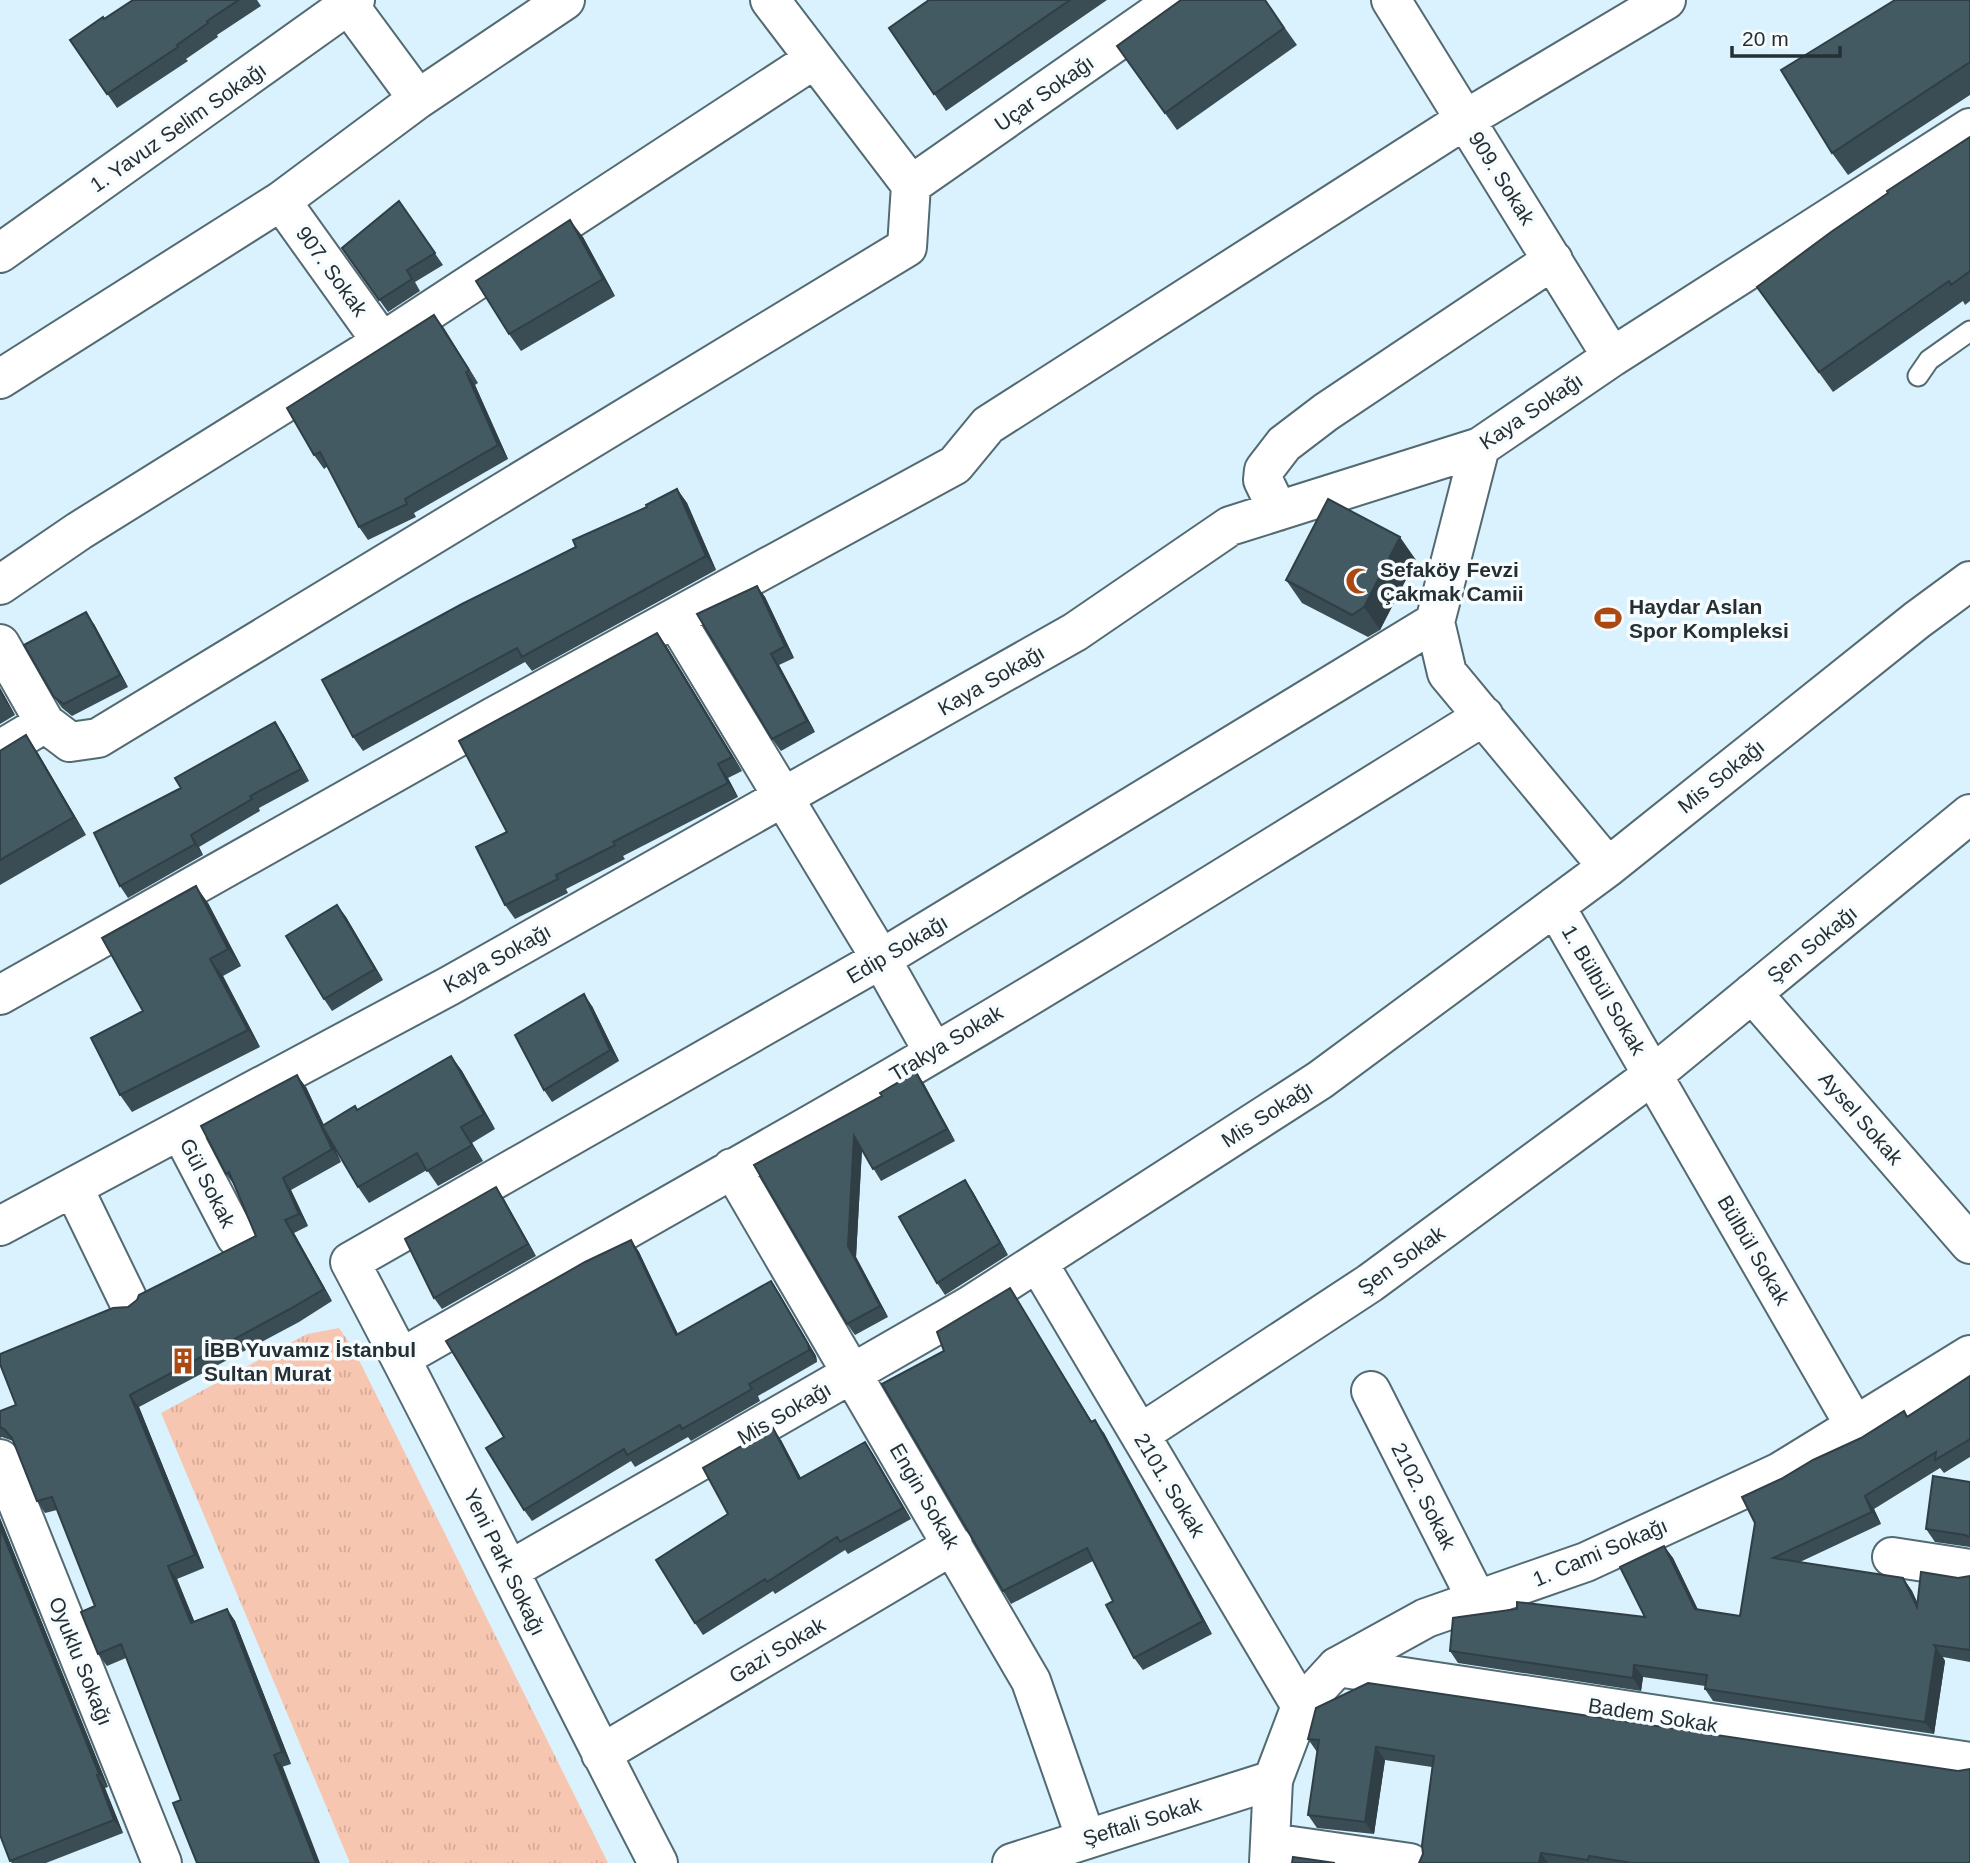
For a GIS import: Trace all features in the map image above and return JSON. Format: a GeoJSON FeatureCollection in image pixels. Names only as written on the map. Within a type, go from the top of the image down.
{"type":"FeatureCollection","features":[{"type":"Feature","properties":{"kind":"street"},"geometry":{"type":"LineString","coordinates":[[0,379],[281,201],[418,99],[565,0]]}},
{"type":"Feature","properties":{"kind":"street"},"geometry":{"type":"LineString","coordinates":[[0,644],[45,723],[70,742],[98,738],[907,247],[911,185],[813,60],[770,0]]}},
{"type":"Feature","properties":{"kind":"street","name":"Uçar Sokağı"},"geometry":{"type":"LineString","coordinates":[[911,185],[1176,0]]}},
{"type":"Feature","properties":{"kind":"street","name":"909. Sokak"},"geometry":{"type":"LineString","coordinates":[[1391,0],[1612,357]]}},
{"type":"Feature","properties":{"kind":"street"},"geometry":{"type":"LineString","coordinates":[[0,995],[495,716],[676,620],[955,465],[988,425],[1466,119],[1667,0]]}},
{"type":"Feature","properties":{"kind":"street"},"geometry":{"type":"LineString","coordinates":[[350,2],[418,99]]}},
{"type":"Feature","properties":{"kind":"street","name":"1. Yavuz Selim Sokağı"},"geometry":{"type":"LineString","coordinates":[[0,253],[350,2]]}},
{"type":"Feature","properties":{"kind":"street"},"geometry":{"type":"LineString","coordinates":[[0,584],[90,524],[382,342],[813,60]]}},
{"type":"Feature","properties":{"kind":"street","name":"Kaya Sokağı"},"geometry":{"type":"LineString","coordinates":[[0,1226],[449,986],[1075,632],[1230,526],[1480,447],[1612,357],[1970,128]]}},
{"type":"Feature","properties":{"kind":"street","name":"907. Sokak"},"geometry":{"type":"LineString","coordinates":[[281,201],[382,342]]}},
{"type":"Feature","properties":{"kind":"street"},"geometry":{"type":"LineString","coordinates":[[1278,511],[1263,480],[1264,470],[1284,444],[1326,412],[1553,260]]}},
{"type":"Feature","properties":{"kind":"street"},"geometry":{"type":"LineString","coordinates":[[1480,447],[1435,622],[1447,673],[1608,866]]}},
{"type":"Feature","properties":{"kind":"street","name":"Mis Sokağı"},"geometry":{"type":"LineString","coordinates":[[510,1570],[854,1373],[1038,1263],[1320,1080],[1608,866],[1970,580]]}},
{"type":"Feature","properties":{"kind":"street"},"geometry":{"type":"LineString","coordinates":[[676,620],[881,959],[933,1051]]}},
{"type":"Feature","properties":{"kind":"street","name":"Edip Sokağı"},"geometry":{"type":"LineString","coordinates":[[350,1262],[881,959],[1435,622]]}},
{"type":"Feature","properties":{"kind":"street","name":"Trakya Sokak"},"geometry":{"type":"LineString","coordinates":[[401,1358],[933,1051],[1187,900],[1483,716]]}},
{"type":"Feature","properties":{"kind":"street"},"geometry":{"type":"LineString","coordinates":[[0,750],[45,723]]}},
{"type":"Feature","properties":{"kind":"street","name":"Şen Sokağı"},"geometry":{"type":"LineString","coordinates":[[1654,1074],[1970,814]]}},
{"type":"Feature","properties":{"kind":"street","name":"1. Bülbül Sokak"},"geometry":{"type":"LineString","coordinates":[[1555,906],[1654,1074]]}},
{"type":"Feature","properties":{"kind":"street","name":"Aysel Sokak"},"geometry":{"type":"LineString","coordinates":[[1752,993],[1970,1244]]}},
{"type":"Feature","properties":{"kind":"street","name":"Bülbül Sokak"},"geometry":{"type":"LineString","coordinates":[[1654,1074],[1855,1426]]}},
{"type":"Feature","properties":{"kind":"street","name":"Şen Sokak"},"geometry":{"type":"LineString","coordinates":[[1140,1434],[1370,1283],[1654,1074]]}},
{"type":"Feature","properties":{"kind":"street","name":"Gül Sokak"},"geometry":{"type":"LineString","coordinates":[[180,1130],[236,1237]]}},
{"type":"Feature","properties":{"kind":"street","name":"Engin Sokak"},"geometry":{"type":"LineString","coordinates":[[732,1168],[854,1373],[1031,1681],[1086,1839]]}},
{"type":"Feature","properties":{"kind":"street"},"geometry":{"type":"LineString","coordinates":[[73,1187],[128,1300]]}},
{"type":"Feature","properties":{"kind":"street","name":"Yeni Park Sokağı"},"geometry":{"type":"LineString","coordinates":[[350,1262],[658,1863]]}},
{"type":"Feature","properties":{"kind":"street","name":"2101. Sokak"},"geometry":{"type":"LineString","coordinates":[[1038,1263],[1301,1706]]}},
{"type":"Feature","properties":{"kind":"street","name":"1. Cami Sokağı"},"geometry":{"type":"LineString","coordinates":[[1270,1853],[1273,1780],[1301,1706],[1337,1667],[1426,1618],[1587,1562],[1780,1472],[1970,1355]]}},
{"type":"Feature","properties":{"kind":"street","name":"2102. Sokak"},"geometry":{"type":"LineString","coordinates":[[1371,1391],[1477,1600]]}},
{"type":"Feature","properties":{"kind":"street","name":"Oyuklu Sokağı"},"geometry":{"type":"LineString","coordinates":[[0,1458],[162,1863]]}},
{"type":"Feature","properties":{"kind":"street","name":"Gazi Sokak"},"geometry":{"type":"LineString","coordinates":[[601,1754],[953,1545]]}},
{"type":"Feature","properties":{"kind":"street"},"geometry":{"type":"LineString","coordinates":[[1892,1557],[1970,1569]]}},
{"type":"Feature","properties":{"kind":"street","name":"Badem Sokak"},"geometry":{"type":"LineString","coordinates":[[1337,1667],[1970,1762]]}},
{"type":"Feature","properties":{"kind":"street","name":"Şeftali Sokak"},"geometry":{"type":"LineString","coordinates":[[1012,1863],[1273,1780]]}},
{"type":"Feature","properties":{"kind":"street"},"geometry":{"type":"LineString","coordinates":[[1270,1853],[1410,1863]]}},
{"type":"Feature","properties":{"kind":"lane"},"geometry":{"type":"LineString","coordinates":[[1918,376],[1929,360],[1970,331]]}},
{"type":"Feature","properties":{"kind":"green space"},"geometry":{"type":"Polygon","coordinates":[[[339,1328],[354,1350],[608,1863],[350,1863],[161,1413],[307,1334],[339,1328]]]}},
{"type":"Feature","properties":{"kind":"building"},"geometry":{"type":"Polygon","coordinates":[[[133,0],[239,0],[207,21],[208,23],[177,45],[178,47],[107,94],[70,40],[133,0]]]}},
{"type":"Feature","properties":{"kind":"building"},"geometry":{"type":"Polygon","coordinates":[[[929,0],[1070,0],[934,94],[889,28],[929,0]]]}},
{"type":"Feature","properties":{"kind":"building"},"geometry":{"type":"Polygon","coordinates":[[[1181,0],[1265,0],[1284,28],[1165,113],[1117,46],[1181,0]]]}},
{"type":"Feature","properties":{"kind":"building"},"geometry":{"type":"Polygon","coordinates":[[[1895,0],[1970,0],[1970,62],[1832,153],[1781,70],[1895,0]]]}},
{"type":"Feature","properties":{"kind":"building"},"geometry":{"type":"Polygon","coordinates":[[[1970,137],[1970,271],[1951,285],[1949,281],[1819,372],[1757,287],[1888,193],[1887,191],[1970,137]]]}},
{"type":"Feature","properties":{"kind":"building"},"geometry":{"type":"Polygon","coordinates":[[[399,201],[435,253],[407,270],[412,279],[379,300],[342,248],[399,201]]]}},
{"type":"Feature","properties":{"kind":"building"},"geometry":{"type":"Polygon","coordinates":[[[570,220],[603,279],[509,334],[476,281],[570,220]]]}},
{"type":"Feature","properties":{"kind":"building"},"geometry":{"type":"Polygon","coordinates":[[[434,315],[469,370],[466,372],[498,445],[405,499],[407,504],[359,527],[320,452],[314,455],[287,408],[434,315]]]}},
{"type":"Feature","properties":{"kind":"building"},"geometry":{"type":"Polygon","coordinates":[[[677,489],[706,556],[522,657],[517,648],[353,737],[322,680],[462,604],[576,547],[573,540],[647,507],[646,505],[677,489]]]}},
{"type":"Feature","properties":{"kind":"building"},"geometry":{"type":"Polygon","coordinates":[[[1328,499],[1400,537],[1364,607],[1352,615],[1286,580],[1328,499]]]}},
{"type":"Feature","properties":{"kind":"building"},"geometry":{"type":"Polygon","coordinates":[[[757,586],[785,646],[771,654],[807,721],[772,739],[697,614],[757,586]]]}},
{"type":"Feature","properties":{"kind":"building"},"geometry":{"type":"Polygon","coordinates":[[[86,612],[120,675],[64,704],[54,697],[24,645],[86,612]]]}},
{"type":"Feature","properties":{"kind":"building"},"geometry":{"type":"Polygon","coordinates":[[[657,633],[732,757],[718,764],[728,783],[613,842],[615,845],[556,875],[558,879],[505,905],[476,847],[507,832],[459,741],[657,633]]]}},
{"type":"Feature","properties":{"kind":"building"},"geometry":{"type":"Polygon","coordinates":[[[275,722],[301,769],[250,796],[252,799],[191,835],[195,844],[120,886],[94,833],[181,788],[175,778],[275,722]]]}},
{"type":"Feature","properties":{"kind":"building"},"geometry":{"type":"Polygon","coordinates":[[[26,735],[74,817],[0,860],[0,751],[26,735]]]}},
{"type":"Feature","properties":{"kind":"building"},"geometry":{"type":"Polygon","coordinates":[[[196,886],[228,949],[210,959],[248,1030],[120,1095],[91,1038],[143,1011],[102,938],[196,886]]]}},
{"type":"Feature","properties":{"kind":"building"},"geometry":{"type":"Polygon","coordinates":[[[337,905],[375,969],[324,999],[286,936],[337,905]]]}},
{"type":"Feature","properties":{"kind":"building"},"geometry":{"type":"Polygon","coordinates":[[[584,994],[610,1050],[544,1090],[515,1035],[584,994]]]}},
{"type":"Feature","properties":{"kind":"building"},"geometry":{"type":"Polygon","coordinates":[[[451,1056],[484,1114],[461,1127],[472,1145],[427,1171],[417,1153],[358,1187],[322,1126],[355,1106],[357,1110],[451,1056]]]}},
{"type":"Feature","properties":{"kind":"building"},"geometry":{"type":"Polygon","coordinates":[[[916,1072],[947,1129],[873,1169],[854,1136],[848,1246],[880,1306],[847,1324],[754,1165],[882,1096],[880,1093],[916,1072]]]}},
{"type":"Feature","properties":{"kind":"building"},"geometry":{"type":"Polygon","coordinates":[[[297,1075],[332,1149],[283,1178],[299,1214],[285,1220],[324,1289],[130,1395],[195,1555],[168,1566],[191,1623],[227,1609],[282,1752],[274,1755],[316,1863],[197,1863],[173,1803],[181,1800],[121,1644],[98,1654],[81,1612],[95,1606],[52,1497],[37,1501],[12,1438],[0,1427],[0,1411],[16,1405],[0,1364],[0,1354],[113,1308],[128,1307],[139,1295],[256,1236],[229,1172],[226,1174],[201,1126],[297,1075]]]}},
{"type":"Feature","properties":{"kind":"building"},"geometry":{"type":"Polygon","coordinates":[[[965,1180],[1000,1243],[937,1283],[899,1217],[965,1180]]]}},
{"type":"Feature","properties":{"kind":"building"},"geometry":{"type":"Polygon","coordinates":[[[496,1187],[528,1244],[434,1298],[405,1239],[496,1187]]]}},
{"type":"Feature","properties":{"kind":"building"},"geometry":{"type":"Polygon","coordinates":[[[631,1240],[676,1335],[771,1281],[809,1350],[749,1384],[752,1389],[682,1429],[680,1425],[627,1455],[624,1449],[524,1510],[486,1448],[504,1437],[446,1341],[585,1262],[631,1240]]]}},
{"type":"Feature","properties":{"kind":"building"},"geometry":{"type":"Polygon","coordinates":[[[1010,1288],[1091,1422],[1095,1420],[1203,1621],[1134,1658],[1106,1605],[1113,1601],[1087,1548],[1003,1591],[882,1384],[944,1351],[937,1332],[1010,1288]]]}},
{"type":"Feature","properties":{"kind":"building"},"geometry":{"type":"Polygon","coordinates":[[[1970,1376],[1970,1439],[1935,1460],[1936,1452],[1865,1496],[1872,1512],[1773,1558],[1903,1578],[1917,1607],[1921,1572],[1958,1578],[1970,1576],[1970,1650],[1934,1645],[1936,1648],[1925,1722],[1705,1689],[1707,1675],[1634,1665],[1633,1678],[1450,1651],[1453,1618],[1517,1609],[1517,1602],[1645,1617],[1620,1567],[1664,1546],[1695,1609],[1740,1616],[1755,1523],[1742,1497],[1861,1438],[1904,1411],[1907,1417],[1970,1376]]]}},
{"type":"Feature","properties":{"kind":"building"},"geometry":{"type":"Polygon","coordinates":[[[773,1428],[799,1479],[865,1442],[903,1508],[840,1542],[837,1537],[767,1582],[765,1579],[695,1623],[656,1560],[728,1514],[703,1468],[773,1428]]]}},
{"type":"Feature","properties":{"kind":"building"},"geometry":{"type":"Polygon","coordinates":[[[1933,1476],[1970,1482],[1970,1537],[1926,1529],[1933,1476]]]}},
{"type":"Feature","properties":{"kind":"building"},"geometry":{"type":"Polygon","coordinates":[[[0,1527],[99,1774],[97,1775],[114,1820],[10,1861],[0,1835],[0,1527]]]}},
{"type":"Feature","properties":{"kind":"building"},"geometry":{"type":"Polygon","coordinates":[[[1368,1683],[1958,1771],[1970,1769],[1970,1863],[1632,1863],[1589,1856],[1588,1860],[1541,1853],[1539,1863],[1419,1863],[1423,1854],[1434,1756],[1376,1747],[1365,1822],[1308,1815],[1319,1740],[1308,1739],[1316,1708],[1368,1683]]]}},
{"type":"Feature","properties":{"kind":"building"},"geometry":{"type":"Polygon","coordinates":[[[1293,1857],[1335,1863],[1292,1863],[1293,1857]]]}},
{"type":"Feature","properties":{"kind":"place","name":"Sefaköy Fevzi Çakmak Camii"},"geometry":{"type":"Point","coordinates":[1359,581]}},
{"type":"Feature","properties":{"kind":"place","name":"Haydar Aslan Spor Kompleksi"},"geometry":{"type":"Point","coordinates":[1608,618]}},
{"type":"Feature","properties":{"kind":"place","name":"İBB Yuvamız İstanbul Sultan Murat"},"geometry":{"type":"Point","coordinates":[183,1361]}}]}
